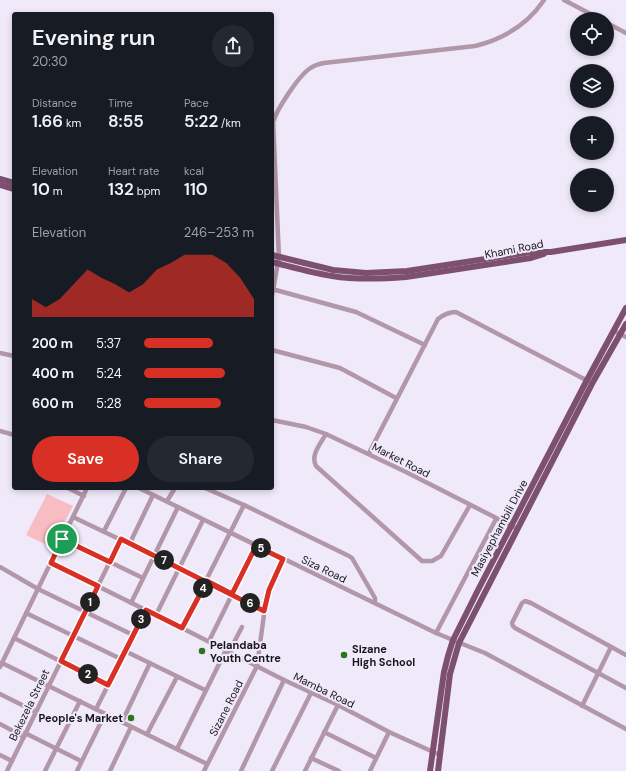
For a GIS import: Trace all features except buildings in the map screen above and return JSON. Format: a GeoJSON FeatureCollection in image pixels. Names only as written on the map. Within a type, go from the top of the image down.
{"type":"FeatureCollection","features":[{"type":"Feature","properties":{"kind":"main road"},"geometry":{"type":"LineString","coordinates":[[0,179],[12,182]]}},
{"type":"Feature","properties":{"kind":"main road"},"geometry":{"type":"LineString","coordinates":[[0,185],[12,188]]}},
{"type":"Feature","properties":{"kind":"main road","name":"Khami Road"},"geometry":{"type":"LineString","coordinates":[[274,256],[279,260],[332,276],[366,279],[414,276],[531,258],[551,252],[625,241]]}},
{"type":"Feature","properties":{"kind":"main road","name":"Khami Road"},"geometry":{"type":"LineString","coordinates":[[274,261],[279,260]]}},
{"type":"Feature","properties":{"kind":"main road","name":"Masiyephambili Drive"},"geometry":{"type":"LineString","coordinates":[[438,771],[450,674],[456,641],[511,526],[626,308]]}},
{"type":"Feature","properties":{"kind":"main road","name":"Masiyephambili Drive"},"geometry":{"type":"LineString","coordinates":[[430,771],[444,672],[448,656],[517,529],[593,382],[623,335],[626,324]]}},
{"type":"Feature","properties":{"kind":"street"},"geometry":{"type":"LineString","coordinates":[[274,120],[285,100],[307,71],[315,65],[475,46],[488,43],[503,37],[530,17],[537,11],[544,0]]}},
{"type":"Feature","properties":{"kind":"street"},"geometry":{"type":"LineString","coordinates":[[564,0],[587,12]]}},
{"type":"Feature","properties":{"kind":"street"},"geometry":{"type":"LineString","coordinates":[[614,27],[626,33]]}},
{"type":"Feature","properties":{"kind":"street"},"geometry":{"type":"LineString","coordinates":[[274,145],[279,260],[274,284]]}},
{"type":"Feature","properties":{"kind":"street"},"geometry":{"type":"LineString","coordinates":[[274,289],[360,314],[425,345]]}},
{"type":"Feature","properties":{"kind":"street"},"geometry":{"type":"LineString","coordinates":[[369,453],[438,319],[442,316],[456,312],[593,382]]}},
{"type":"Feature","properties":{"kind":"street"},"geometry":{"type":"LineString","coordinates":[[614,331],[623,335]]}},
{"type":"Feature","properties":{"kind":"street"},"geometry":{"type":"LineString","coordinates":[[274,351],[340,368],[396,398]]}},
{"type":"Feature","properties":{"kind":"street"},"geometry":{"type":"LineString","coordinates":[[0,353],[12,356]]}},
{"type":"Feature","properties":{"kind":"street","name":"Market Road"},"geometry":{"type":"LineString","coordinates":[[274,420],[313,429],[369,453],[517,529]]}},
{"type":"Feature","properties":{"kind":"street"},"geometry":{"type":"LineString","coordinates":[[0,431],[12,434]]}},
{"type":"Feature","properties":{"kind":"street"},"geometry":{"type":"LineString","coordinates":[[326,434],[314,456],[313,461],[316,466],[422,561],[432,561],[441,556],[470,505]]}},
{"type":"Feature","properties":{"kind":"street"},"geometry":{"type":"LineString","coordinates":[[72,490],[84,496]]}},
{"type":"Feature","properties":{"kind":"street"},"geometry":{"type":"LineString","coordinates":[[87,490],[1,665],[80,701],[207,764]]}},
{"type":"Feature","properties":{"kind":"street"},"geometry":{"type":"LineString","coordinates":[[104,531],[125,490]]}},
{"type":"Feature","properties":{"kind":"street","name":"Siza Road"},"geometry":{"type":"LineString","coordinates":[[143,490],[436,633],[485,653],[626,729]]}},
{"type":"Feature","properties":{"kind":"street"},"geometry":{"type":"LineString","coordinates":[[167,502],[173,490]]}},
{"type":"Feature","properties":{"kind":"street"},"geometry":{"type":"LineString","coordinates":[[210,490],[244,505],[352,558],[375,598],[375,603]]}},
{"type":"Feature","properties":{"kind":"street"},"geometry":{"type":"LineString","coordinates":[[130,544],[154,495]]}},
{"type":"Feature","properties":{"kind":"street"},"geometry":{"type":"LineString","coordinates":[[182,628],[244,505]]}},
{"type":"Feature","properties":{"kind":"street"},"geometry":{"type":"LineString","coordinates":[[131,602],[178,507]]}},
{"type":"Feature","properties":{"kind":"street"},"geometry":{"type":"LineString","coordinates":[[73,517],[207,581],[264,611]]}},
{"type":"Feature","properties":{"kind":"street"},"geometry":{"type":"LineString","coordinates":[[436,633],[496,519]]}},
{"type":"Feature","properties":{"kind":"street"},"geometry":{"type":"LineString","coordinates":[[156,615],[203,520]]}},
{"type":"Feature","properties":{"kind":"street"},"geometry":{"type":"LineString","coordinates":[[62,539],[143,578]]}},
{"type":"Feature","properties":{"kind":"street","name":"Bekezela Street"},"geometry":{"type":"LineString","coordinates":[[7,771],[121,539]]}},
{"type":"Feature","properties":{"kind":"street"},"geometry":{"type":"LineString","coordinates":[[208,641],[256,546]]}},
{"type":"Feature","properties":{"kind":"street","name":"Sizane Road"},"geometry":{"type":"LineString","coordinates":[[204,771],[257,666],[264,611],[269,590],[283,559]]}},
{"type":"Feature","properties":{"kind":"street","name":"Mamba Road"},"geometry":{"type":"LineString","coordinates":[[51,563],[284,680],[338,705],[389,732],[440,755]]}},
{"type":"Feature","properties":{"kind":"street"},"geometry":{"type":"LineString","coordinates":[[0,567],[38,589],[134,634]]}},
{"type":"Feature","properties":{"kind":"street"},"geometry":{"type":"LineString","coordinates":[[626,655],[525,601],[512,623],[516,628],[626,688]]}},
{"type":"Feature","properties":{"kind":"street"},"geometry":{"type":"LineString","coordinates":[[96,709],[146,610]]}},
{"type":"Feature","properties":{"kind":"street"},"geometry":{"type":"LineString","coordinates":[[26,613],[121,659]]}},
{"type":"Feature","properties":{"kind":"street"},"geometry":{"type":"LineString","coordinates":[[177,749],[205,690],[242,627]]}},
{"type":"Feature","properties":{"kind":"street"},"geometry":{"type":"LineString","coordinates":[[14,638],[108,685]]}},
{"type":"Feature","properties":{"kind":"street"},"geometry":{"type":"LineString","coordinates":[[582,706],[611,647]]}},
{"type":"Feature","properties":{"kind":"street"},"geometry":{"type":"LineString","coordinates":[[125,651],[205,690]]}},
{"type":"Feature","properties":{"kind":"street"},"geometry":{"type":"LineString","coordinates":[[122,722],[150,664]]}},
{"type":"Feature","properties":{"kind":"street"},"geometry":{"type":"LineString","coordinates":[[147,734],[177,677]]}},
{"type":"Feature","properties":{"kind":"street"},"geometry":{"type":"LineString","coordinates":[[241,771],[284,680]]}},
{"type":"Feature","properties":{"kind":"street"},"geometry":{"type":"LineString","coordinates":[[272,771],[311,693]]}},
{"type":"Feature","properties":{"kind":"street"},"geometry":{"type":"LineString","coordinates":[[0,694],[36,712]]}},
{"type":"Feature","properties":{"kind":"street"},"geometry":{"type":"LineString","coordinates":[[46,771],[80,701]]}},
{"type":"Feature","properties":{"kind":"street"},"geometry":{"type":"LineString","coordinates":[[305,771],[338,705]]}},
{"type":"Feature","properties":{"kind":"street"},"geometry":{"type":"LineString","coordinates":[[77,771],[105,714]]}},
{"type":"Feature","properties":{"kind":"street"},"geometry":{"type":"LineString","coordinates":[[0,724],[81,761]]}},
{"type":"Feature","properties":{"kind":"street"},"geometry":{"type":"LineString","coordinates":[[110,771],[131,727]]}},
{"type":"Feature","properties":{"kind":"street"},"geometry":{"type":"LineString","coordinates":[[324,732],[376,758]]}},
{"type":"Feature","properties":{"kind":"street"},"geometry":{"type":"LineString","coordinates":[[370,771],[389,732]]}},
{"type":"Feature","properties":{"kind":"street"},"geometry":{"type":"LineString","coordinates":[[0,755],[12,760]]}},
{"type":"Feature","properties":{"kind":"street"},"geometry":{"type":"LineString","coordinates":[[311,758],[339,771]]}},
{"type":"Feature","properties":{"kind":"shaded area"},"geometry":{"type":"Polygon","coordinates":[[[47,494],[73,506],[51,547],[26,535],[47,494]]]}},
{"type":"Feature","properties":{"kind":"place","name":"Pelandaba Youth Centre"},"geometry":{"type":"Point","coordinates":[202,651]}},
{"type":"Feature","properties":{"kind":"place","name":"Sizane High School"},"geometry":{"type":"Point","coordinates":[344,655]}},
{"type":"Feature","properties":{"kind":"place","name":"People's Market"},"geometry":{"type":"Point","coordinates":[131,718]}},
{"type":"Feature","properties":{"kind":"route"},"geometry":{"type":"LineString","coordinates":[[62,539],[51,563],[98,586],[61,661],[108,685],[146,610],[182,628],[207,581],[232,594],[256,546],[283,559],[269,590],[264,611],[207,581],[121,539],[110,562],[62,539]]}}]}
